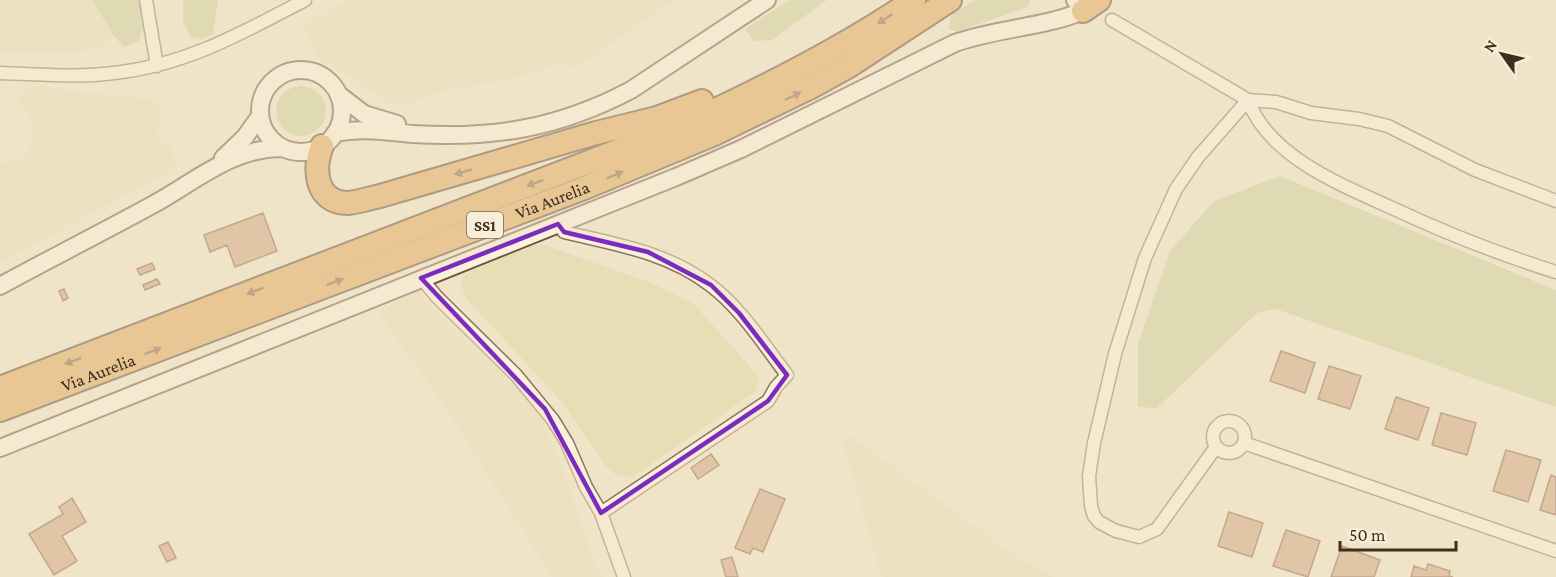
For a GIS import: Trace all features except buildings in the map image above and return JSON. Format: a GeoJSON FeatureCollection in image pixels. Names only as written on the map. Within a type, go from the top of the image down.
{"type":"FeatureCollection","features":[{"type":"Feature","properties":{"kind":"highway","name":"Via Aurelia"},"geometry":{"type":"LineString","coordinates":[[0,388],[680,127],[763,88],[855,38],[914,0]]}},
{"type":"Feature","properties":{"kind":"highway","name":"Via Aurelia"},"geometry":{"type":"LineString","coordinates":[[0,410],[572,192],[714,134],[849,66],[951,0]]}},
{"type":"Feature","properties":{"kind":"highway"},"geometry":{"type":"LineString","coordinates":[[329,139],[316,166],[316,177],[333,199],[350,203],[657,118],[700,102],[803,56],[855,38]]}},
{"type":"Feature","properties":{"kind":"street"},"geometry":{"type":"LineString","coordinates":[[146,0],[157,66]]}},
{"type":"Feature","properties":{"kind":"street"},"geometry":{"type":"LineString","coordinates":[[0,73],[95,75],[157,66],[221,44],[305,0]]}},
{"type":"Feature","properties":{"kind":"street"},"geometry":{"type":"LineString","coordinates":[[206,171],[243,154],[269,148],[303,152],[329,139],[364,129],[412,134],[494,134],[534,128],[608,102],[650,79],[767,0]]}},
{"type":"Feature","properties":{"kind":"street"},"geometry":{"type":"LineString","coordinates":[[0,448],[741,149],[955,43],[992,32],[1059,20],[1086,4]]}},
{"type":"Feature","properties":{"kind":"street"},"geometry":{"type":"LineString","coordinates":[[1112,20],[1248,100],[1276,102],[1311,112],[1388,126],[1475,170],[1556,201]]}},
{"type":"Feature","properties":{"kind":"street"},"geometry":{"type":"LineString","coordinates":[[282,148],[267,134],[260,116],[260,103],[265,90],[273,80],[284,73],[296,70],[309,70],[322,75],[332,83],[339,94],[364,114],[436,134]]}},
{"type":"Feature","properties":{"kind":"street"},"geometry":{"type":"LineString","coordinates":[[329,139],[340,120],[342,107],[339,94]]}},
{"type":"Feature","properties":{"kind":"street"},"geometry":{"type":"LineString","coordinates":[[1248,100],[1251,109],[1275,140],[1326,177],[1458,238],[1556,272]]}},
{"type":"Feature","properties":{"kind":"street"},"geometry":{"type":"LineString","coordinates":[[1216,447],[1157,529],[1139,537],[1116,531],[1099,522],[1094,516],[1089,476],[1094,443],[1116,354],[1145,258],[1168,203],[1181,181],[1198,157],[1248,100]]}},
{"type":"Feature","properties":{"kind":"street"},"geometry":{"type":"LineString","coordinates":[[0,286],[155,204],[206,171],[237,146],[260,116]]}},
{"type":"Feature","properties":{"kind":"street"},"geometry":{"type":"LineString","coordinates":[[558,224],[564,232],[648,252],[684,268],[711,285],[740,313],[787,375],[776,387],[768,401],[601,513]]}},
{"type":"Feature","properties":{"kind":"street"},"geometry":{"type":"LineString","coordinates":[[421,278],[437,297],[516,375],[544,409],[567,443],[586,487],[601,513],[624,577]]}},
{"type":"Feature","properties":{"kind":"street"},"geometry":{"type":"LineString","coordinates":[[1225,421],[1235,422],[1243,428],[1246,438],[1241,448],[1232,453],[1226,453],[1216,447],[1214,431],[1216,427],[1225,421]]}},
{"type":"Feature","properties":{"kind":"street"},"geometry":{"type":"LineString","coordinates":[[1244,443],[1556,551]]}},
{"type":"Feature","properties":{"kind":"highlighted area"},"geometry":{"type":"Polygon","coordinates":[[[558,224],[564,232],[648,252],[711,285],[739,313],[787,375],[768,401],[601,513],[545,409],[421,278],[558,224]]]}},
{"type":"Feature","properties":{"kind":"shaded area"},"geometry":{"type":"Polygon","coordinates":[[[0,0],[92,0],[114,36],[105,45],[74,53],[0,53],[0,0]]]}},
{"type":"Feature","properties":{"kind":"shaded area"},"geometry":{"type":"Polygon","coordinates":[[[351,0],[675,0],[573,69],[560,61],[522,77],[445,90],[401,106],[386,103],[356,80],[318,57],[303,25],[351,0]]]}},
{"type":"Feature","properties":{"kind":"shaded area"},"geometry":{"type":"Polygon","coordinates":[[[33,86],[151,100],[160,110],[158,137],[169,146],[175,158],[175,168],[0,263],[0,163],[24,158],[28,154],[33,125],[29,112],[18,99],[21,92],[33,86]]]}},
{"type":"Feature","properties":{"kind":"shaded area"},"geometry":{"type":"Polygon","coordinates":[[[542,244],[651,283],[693,303],[759,377],[756,391],[633,477],[616,475],[605,465],[561,401],[465,297],[461,284],[465,274],[526,247],[542,244]]]}},
{"type":"Feature","properties":{"kind":"shaded area"},"geometry":{"type":"Polygon","coordinates":[[[419,292],[525,395],[546,431],[570,486],[589,550],[603,577],[552,577],[444,405],[376,310],[419,292]]]}},
{"type":"Feature","properties":{"kind":"shaded area"},"geometry":{"type":"Polygon","coordinates":[[[850,436],[1014,555],[1054,577],[882,577],[842,439],[850,436]]]}},
{"type":"Feature","properties":{"kind":"green space"},"geometry":{"type":"Polygon","coordinates":[[[92,0],[140,0],[144,24],[139,41],[124,47],[114,36],[92,0]]]}},
{"type":"Feature","properties":{"kind":"green space"},"geometry":{"type":"Polygon","coordinates":[[[183,0],[218,0],[213,34],[202,39],[191,37],[183,21],[183,0]]]}},
{"type":"Feature","properties":{"kind":"green space"},"geometry":{"type":"Polygon","coordinates":[[[790,0],[827,0],[772,40],[754,41],[745,29],[790,0]]]}},
{"type":"Feature","properties":{"kind":"green space"},"geometry":{"type":"Polygon","coordinates":[[[975,0],[1031,0],[1027,7],[957,32],[948,28],[952,14],[975,0]]]}},
{"type":"Feature","properties":{"kind":"green space"},"geometry":{"type":"Polygon","coordinates":[[[301,86],[310,88],[321,97],[326,111],[324,120],[315,131],[301,136],[292,134],[281,125],[276,111],[278,102],[287,91],[301,86]]]}},
{"type":"Feature","properties":{"kind":"green space"},"geometry":{"type":"Polygon","coordinates":[[[1280,176],[1556,290],[1556,407],[1276,309],[1257,313],[1157,408],[1138,407],[1138,344],[1170,251],[1214,201],[1280,176]]]}}]}
